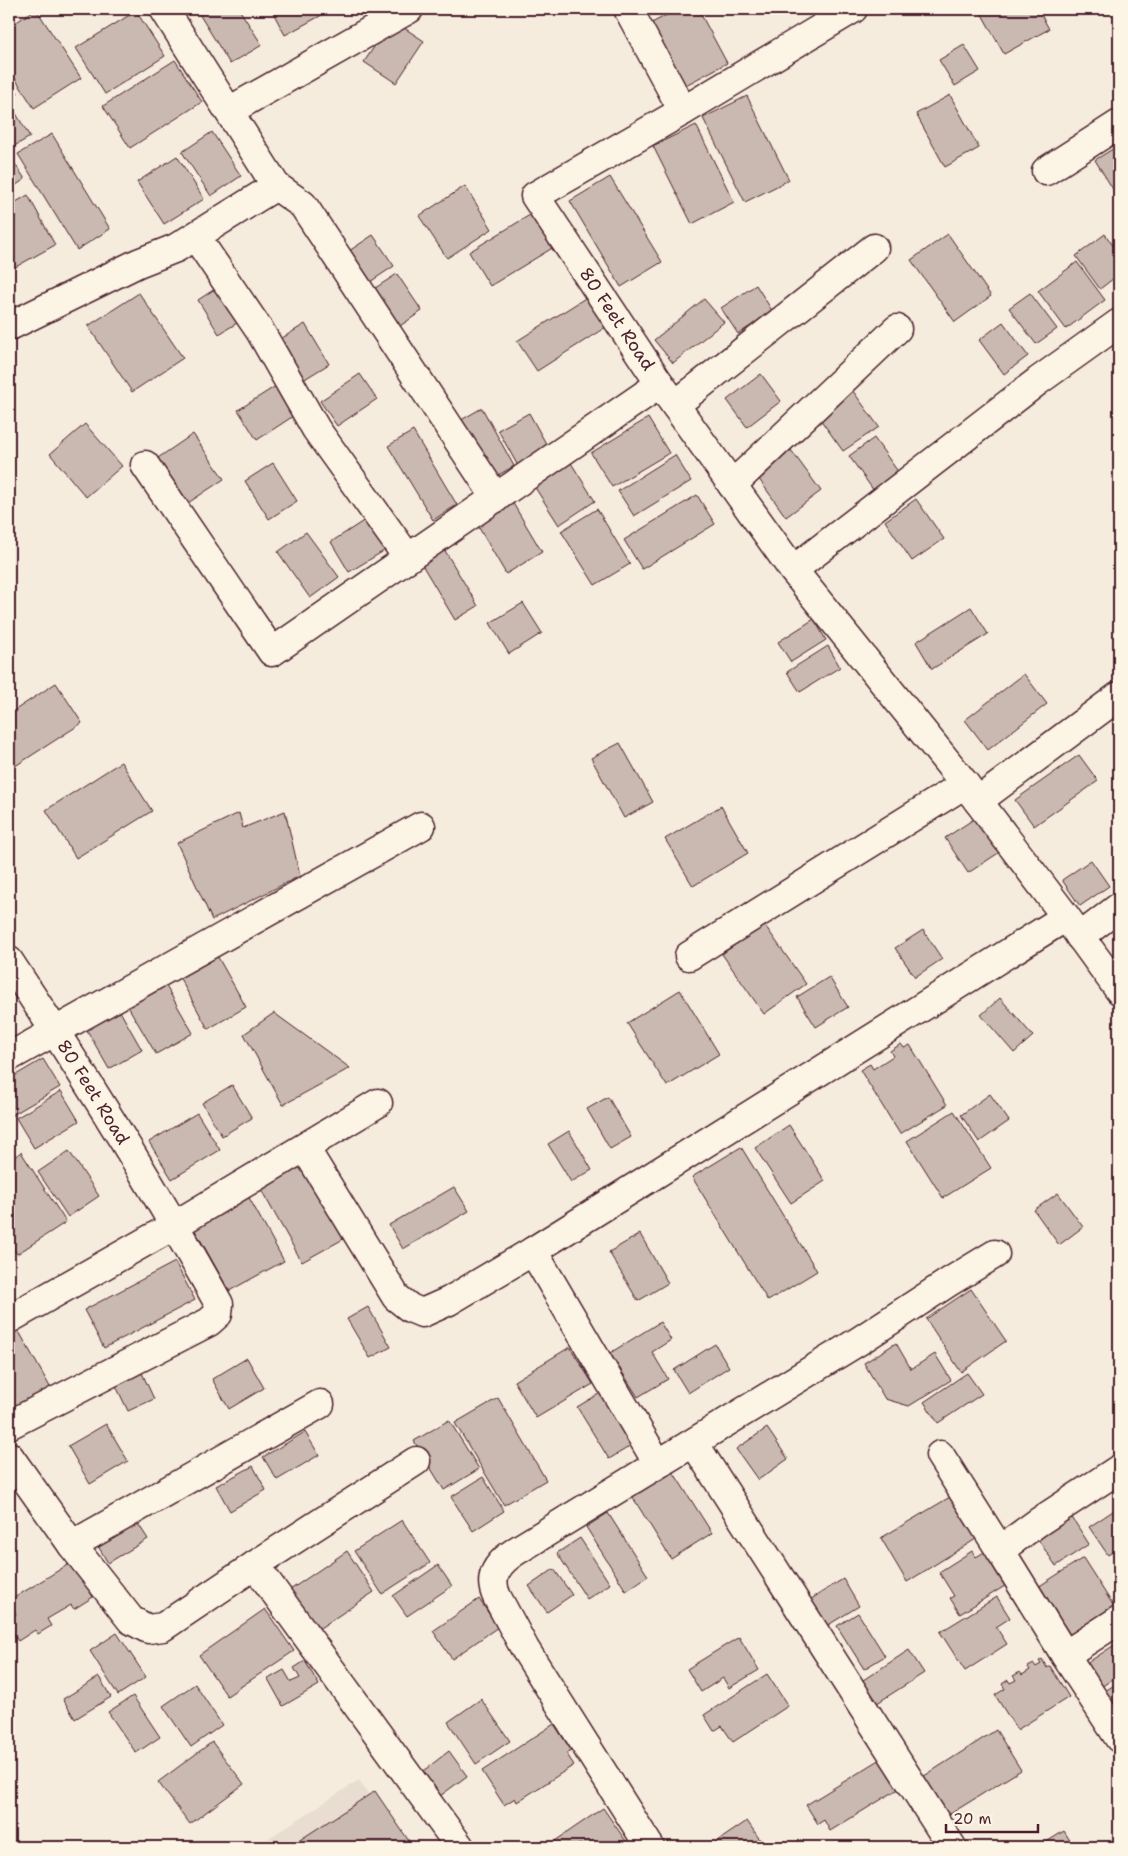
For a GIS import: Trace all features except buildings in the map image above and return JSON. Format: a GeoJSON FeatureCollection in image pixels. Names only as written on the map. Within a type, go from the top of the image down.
{"type":"FeatureCollection","features":[{"type":"Feature","properties":{"kind":"street"},"geometry":{"type":"LineString","coordinates":[[164,9],[276,186],[304,205],[496,498]]}},
{"type":"Feature","properties":{"kind":"street"},"geometry":{"type":"LineString","coordinates":[[228,111],[409,9]]}},
{"type":"Feature","properties":{"kind":"street"},"geometry":{"type":"LineString","coordinates":[[628,9],[684,111]]}},
{"type":"Feature","properties":{"kind":"street","name":"80 Feet Road"},"geometry":{"type":"LineString","coordinates":[[145,465],[272,652],[496,498],[667,395],[535,196],[684,111],[853,9]]}},
{"type":"Feature","properties":{"kind":"street"},"geometry":{"type":"LineString","coordinates":[[1046,170],[1119,124]]}},
{"type":"Feature","properties":{"kind":"street"},"geometry":{"type":"LineString","coordinates":[[9,320],[12,325],[138,263],[176,248],[276,186]]}},
{"type":"Feature","properties":{"kind":"street"},"geometry":{"type":"LineString","coordinates":[[196,237],[260,331],[316,429],[408,558]]}},
{"type":"Feature","properties":{"kind":"street"},"geometry":{"type":"LineString","coordinates":[[874,248],[667,395],[793,570],[971,793],[1119,990]]}},
{"type":"Feature","properties":{"kind":"street"},"geometry":{"type":"LineString","coordinates":[[793,570],[1038,381],[1119,323]]}},
{"type":"Feature","properties":{"kind":"street"},"geometry":{"type":"LineString","coordinates":[[732,485],[898,330]]}},
{"type":"Feature","properties":{"kind":"street"},"geometry":{"type":"LineString","coordinates":[[689,956],[971,793],[1119,696]]}},
{"type":"Feature","properties":{"kind":"street"},"geometry":{"type":"LineString","coordinates":[[9,1057],[420,826]]}},
{"type":"Feature","properties":{"kind":"street"},"geometry":{"type":"LineString","coordinates":[[305,1148],[396,1297],[410,1308],[422,1313],[449,1301],[1073,927],[1119,908]]}},
{"type":"Feature","properties":{"kind":"street","name":"80 Feet Road"},"geometry":{"type":"LineString","coordinates":[[9,961],[56,1032],[175,1225],[219,1304],[218,1314],[209,1322],[9,1425]]}},
{"type":"Feature","properties":{"kind":"street"},"geometry":{"type":"LineString","coordinates":[[9,1319],[175,1225],[378,1104]]}},
{"type":"Feature","properties":{"kind":"street"},"geometry":{"type":"LineString","coordinates":[[533,1251],[658,1464]]}},
{"type":"Feature","properties":{"kind":"street"},"geometry":{"type":"LineString","coordinates":[[650,1847],[526,1649],[493,1590],[497,1567],[506,1558],[694,1443],[995,1254]]}},
{"type":"Feature","properties":{"kind":"street"},"geometry":{"type":"LineString","coordinates":[[72,1545],[320,1404]]}},
{"type":"Feature","properties":{"kind":"street"},"geometry":{"type":"LineString","coordinates":[[694,1443],[952,1847]]}},
{"type":"Feature","properties":{"kind":"street"},"geometry":{"type":"LineString","coordinates":[[940,1455],[1064,1655],[1119,1738]]}},
{"type":"Feature","properties":{"kind":"street"},"geometry":{"type":"LineString","coordinates":[[9,1456],[72,1545],[131,1620],[148,1629],[163,1627],[416,1461]]}},
{"type":"Feature","properties":{"kind":"street"},"geometry":{"type":"LineString","coordinates":[[1000,1550],[1037,1522],[1119,1469]]}},
{"type":"Feature","properties":{"kind":"street"},"geometry":{"type":"LineString","coordinates":[[255,1565],[460,1847]]}},
{"type":"Feature","properties":{"kind":"street"},"geometry":{"type":"LineString","coordinates":[[1064,1655],[1119,1620]]}},
{"type":"Feature","properties":{"kind":"shaded area"},"geometry":{"type":"Polygon","coordinates":[[[359,1780],[406,1847],[255,1847],[359,1780]]]}}]}
